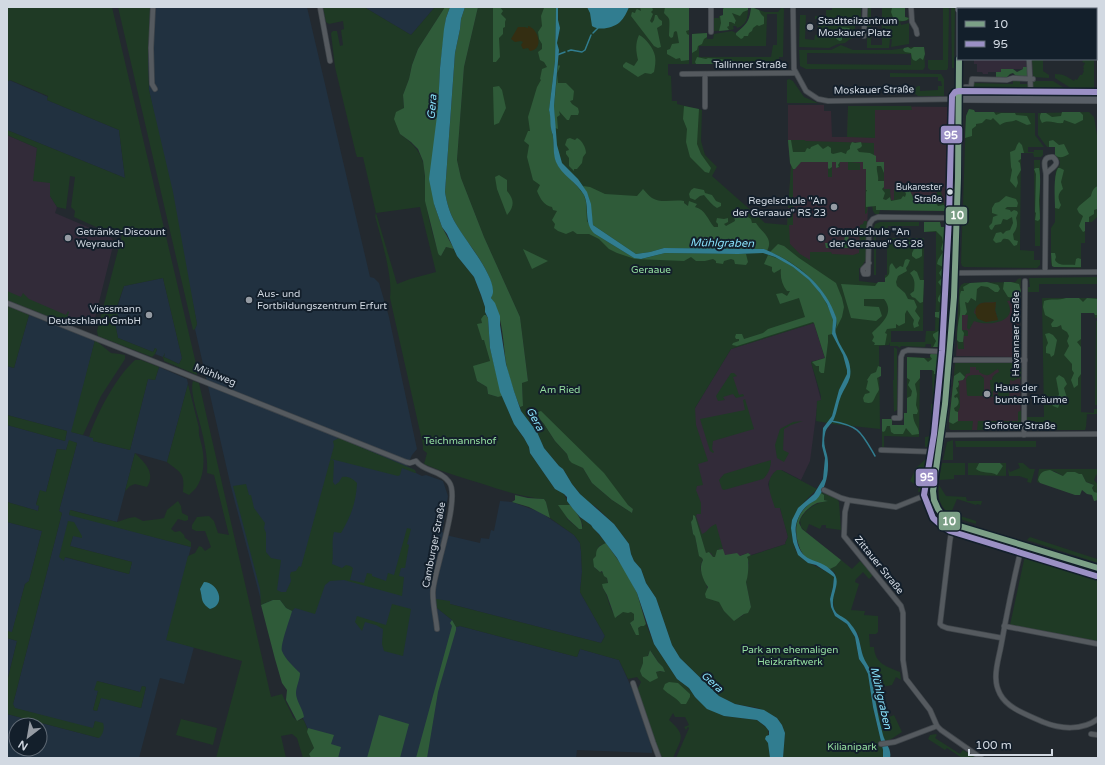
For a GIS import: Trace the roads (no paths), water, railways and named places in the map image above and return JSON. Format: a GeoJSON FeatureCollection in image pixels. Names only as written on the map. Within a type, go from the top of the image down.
{"type":"FeatureCollection","features":[{"type":"Feature","properties":{"kind":"street"},"geometry":{"type":"LineString","coordinates":[[153,7],[151,48],[152,84],[155,89]]}},
{"type":"Feature","properties":{"kind":"street"},"geometry":{"type":"LineString","coordinates":[[320,7],[330,61]]}},
{"type":"Feature","properties":{"kind":"street"},"geometry":{"type":"LineString","coordinates":[[711,7],[711,32]]}},
{"type":"Feature","properties":{"kind":"street","name":"Moskauer Straße"},"geometry":{"type":"LineString","coordinates":[[793,7],[793,66],[806,91],[823,100],[1032,98],[1098,100]]}},
{"type":"Feature","properties":{"kind":"street"},"geometry":{"type":"LineString","coordinates":[[864,36],[865,7]]}},
{"type":"Feature","properties":{"kind":"street"},"geometry":{"type":"LineString","coordinates":[[911,7],[912,22],[917,34]]}},
{"type":"Feature","properties":{"kind":"street"},"geometry":{"type":"LineString","coordinates":[[959,60],[955,273],[950,352],[942,435],[932,495],[940,513],[954,524],[1098,568]]}},
{"type":"Feature","properties":{"kind":"street"},"geometry":{"type":"LineString","coordinates":[[1030,60],[1032,98]]}},
{"type":"Feature","properties":{"kind":"street","name":"Tallinner Straße"},"geometry":{"type":"LineString","coordinates":[[682,74],[796,74]]}},
{"type":"Feature","properties":{"kind":"street","name":"Tallinner Straße"},"geometry":{"type":"LineString","coordinates":[[705,74],[705,108]]}},
{"type":"Feature","properties":{"kind":"street"},"geometry":{"type":"LineString","coordinates":[[972,94],[972,79],[1032,79]]}},
{"type":"Feature","properties":{"kind":"street"},"geometry":{"type":"LineString","coordinates":[[965,87],[972,87]]}},
{"type":"Feature","properties":{"kind":"street"},"geometry":{"type":"LineString","coordinates":[[1045,272],[1046,174]]}},
{"type":"Feature","properties":{"kind":"street"},"geometry":{"type":"LineString","coordinates":[[869,263],[869,228],[872,219],[878,217],[957,218]]}},
{"type":"Feature","properties":{"kind":"street"},"geometry":{"type":"LineString","coordinates":[[955,273],[1098,272]]}},
{"type":"Feature","properties":{"kind":"street","name":"Havannaer Straße"},"geometry":{"type":"LineString","coordinates":[[1024,434],[1025,281]]}},
{"type":"Feature","properties":{"kind":"street","name":"Mühlweg"},"geometry":{"type":"LineString","coordinates":[[7,302],[406,462],[410,463],[416,461]]}},
{"type":"Feature","properties":{"kind":"street"},"geometry":{"type":"LineString","coordinates":[[894,418],[900,418],[900,357],[903,352],[908,350],[950,352]]}},
{"type":"Feature","properties":{"kind":"street"},"geometry":{"type":"LineString","coordinates":[[949,360],[1025,360]]}},
{"type":"Feature","properties":{"kind":"street","name":"Sofioter Straße"},"geometry":{"type":"LineString","coordinates":[[942,435],[1098,434]]}},
{"type":"Feature","properties":{"kind":"street"},"geometry":{"type":"LineString","coordinates":[[881,450],[939,452]]}},
{"type":"Feature","properties":{"kind":"street","name":"Camburger Straße"},"geometry":{"type":"LineString","coordinates":[[416,461],[422,468],[446,478],[450,482],[453,494],[445,541],[434,590],[437,629]]}},
{"type":"Feature","properties":{"kind":"street"},"geometry":{"type":"LineString","coordinates":[[824,490],[848,500],[896,507],[920,497],[932,495]]}},
{"type":"Feature","properties":{"kind":"street","name":"Zittauer Straße"},"geometry":{"type":"LineString","coordinates":[[848,500],[844,536],[901,606],[903,613],[904,676],[920,695],[938,726],[949,736],[981,758]]}},
{"type":"Feature","properties":{"kind":"street"},"geometry":{"type":"LineString","coordinates":[[954,524],[940,624],[947,628],[1002,638]]}},
{"type":"Feature","properties":{"kind":"street"},"geometry":{"type":"LineString","coordinates":[[1022,545],[1002,638],[996,680],[1000,694],[1016,709],[1039,720],[1064,728],[1089,725],[1098,719]]}},
{"type":"Feature","properties":{"kind":"street"},"geometry":{"type":"LineString","coordinates":[[1004,626],[1098,644]]}},
{"type":"Feature","properties":{"kind":"street"},"geometry":{"type":"LineString","coordinates":[[633,683],[660,758]]}},
{"type":"Feature","properties":{"kind":"street"},"geometry":{"type":"LineString","coordinates":[[882,744],[895,742],[938,726]]}},
{"type":"Feature","properties":{"kind":"street"},"geometry":{"type":"LineString","coordinates":[[1091,734],[1098,735]]}},
{"type":"Feature","properties":{"kind":"water"},"geometry":{"type":"Polygon","coordinates":[[[450,7],[465,7],[461,19],[455,53],[445,192],[449,209],[454,220],[489,276],[493,293],[491,298],[495,303],[500,316],[506,364],[521,411],[537,432],[544,448],[563,469],[580,494],[614,524],[629,544],[634,561],[641,569],[646,583],[656,598],[672,645],[680,658],[719,696],[735,704],[764,710],[777,718],[785,733],[783,758],[770,758],[768,743],[765,739],[766,736],[769,735],[769,731],[757,720],[724,716],[707,709],[695,697],[689,688],[677,679],[654,644],[637,593],[617,558],[591,525],[580,517],[573,509],[567,501],[567,497],[555,489],[530,453],[529,447],[514,424],[500,392],[490,348],[488,318],[481,295],[474,277],[457,256],[447,234],[442,227],[434,204],[429,179],[438,108],[444,29],[450,7]]]}},
{"type":"Feature","properties":{"kind":"water"},"geometry":{"type":"Polygon","coordinates":[[[556,7],[558,7],[558,20],[560,28],[557,43],[559,50],[554,106],[557,145],[562,163],[578,179],[587,192],[591,204],[593,225],[636,254],[664,248],[764,249],[787,260],[808,276],[817,284],[831,305],[836,317],[836,334],[850,364],[850,377],[842,393],[834,419],[827,428],[824,437],[828,458],[825,484],[816,500],[809,504],[800,514],[796,526],[796,534],[798,544],[805,556],[827,567],[836,576],[837,581],[833,599],[834,609],[849,622],[858,636],[863,656],[871,672],[879,719],[884,738],[890,752],[890,758],[883,758],[883,750],[873,707],[868,674],[859,659],[855,637],[847,624],[835,616],[831,607],[830,599],[834,577],[816,565],[808,563],[798,555],[793,542],[791,528],[792,520],[798,508],[814,494],[823,479],[825,458],[822,446],[823,428],[832,416],[839,390],[847,374],[843,355],[832,334],[833,320],[827,304],[809,280],[793,267],[775,257],[763,253],[665,253],[641,259],[634,258],[591,230],[584,195],[581,190],[558,167],[554,156],[549,110],[555,61],[556,7]]]}},
{"type":"Feature","properties":{"kind":"water"},"geometry":{"type":"Polygon","coordinates":[[[587,7],[629,7],[620,22],[603,29],[592,26],[590,13],[587,7]]]}},
{"type":"Feature","properties":{"kind":"water"},"geometry":{"type":"Polygon","coordinates":[[[204,582],[209,583],[217,589],[219,594],[218,603],[215,607],[210,609],[203,602],[200,589],[204,582]]]}},
{"type":"Feature","properties":{"kind":"waterway"},"geometry":{"type":"LineString","coordinates":[[593,33],[598,28]]}},
{"type":"Feature","properties":{"kind":"waterway"},"geometry":{"type":"LineString","coordinates":[[568,51],[571,50],[582,52],[585,50],[591,35]]}},
{"type":"Feature","properties":{"kind":"waterway"},"geometry":{"type":"LineString","coordinates":[[557,55],[565,52]]}},
{"type":"Feature","properties":{"kind":"waterway"},"geometry":{"type":"LineString","coordinates":[[831,421],[848,425],[859,431],[875,456]]}},
{"type":"Feature","properties":{"kind":"place","name":"Stadtteilzentrum Moskauer Platz"},"geometry":{"type":"Point","coordinates":[810,27]}},
{"type":"Feature","properties":{"kind":"place","name":"Bukarester Straße"},"geometry":{"type":"Point","coordinates":[950,192]}},
{"type":"Feature","properties":{"kind":"place","name":"Regelschule \"An der Geraaue\" RS 23"},"geometry":{"type":"Point","coordinates":[834,207]}},
{"type":"Feature","properties":{"kind":"place","name":"Getränke-Discount Weyrauch"},"geometry":{"type":"Point","coordinates":[68,238]}},
{"type":"Feature","properties":{"kind":"place","name":"Grundschule \"An der Geraaue\" GS 28"},"geometry":{"type":"Point","coordinates":[821,238]}},
{"type":"Feature","properties":{"kind":"place","name":"Aus- und Fortbildungszentrum Erfurt"},"geometry":{"type":"Point","coordinates":[249,300]}},
{"type":"Feature","properties":{"kind":"place","name":"Viessmann Deutschland GmbH"},"geometry":{"type":"Point","coordinates":[149,315]}},
{"type":"Feature","properties":{"kind":"place","name":"Haus der bunten Träume"},"geometry":{"type":"Point","coordinates":[987,394]}},
{"type":"Feature","properties":{"kind":"water label","name":"Gera"},"geometry":{"type":"Point","coordinates":[432,107]}},
{"type":"Feature","properties":{"kind":"water label","name":"Mühlgraben"},"geometry":{"type":"Point","coordinates":[722,243]}},
{"type":"Feature","properties":{"kind":"water label","name":"Gera"},"geometry":{"type":"Point","coordinates":[535,419]}},
{"type":"Feature","properties":{"kind":"water label","name":"Gera"},"geometry":{"type":"Point","coordinates":[712,682]}},
{"type":"Feature","properties":{"kind":"water label","name":"Mühlgraben"},"geometry":{"type":"Point","coordinates":[881,698]}},
{"type":"Feature","properties":{"kind":"park label","name":"Geraaue"},"geometry":{"type":"Point","coordinates":[651,270]}},
{"type":"Feature","properties":{"kind":"park label","name":"Am Ried"},"geometry":{"type":"Point","coordinates":[560,390]}},
{"type":"Feature","properties":{"kind":"park label","name":"Teichmannshof"},"geometry":{"type":"Point","coordinates":[460,441]}},
{"type":"Feature","properties":{"kind":"park label","name":"Park am ehemaligen Heizkraftwerk"},"geometry":{"type":"Point","coordinates":[790,656]}},
{"type":"Feature","properties":{"kind":"park label","name":"Kilianipark"},"geometry":{"type":"Point","coordinates":[852,747]}}]}
